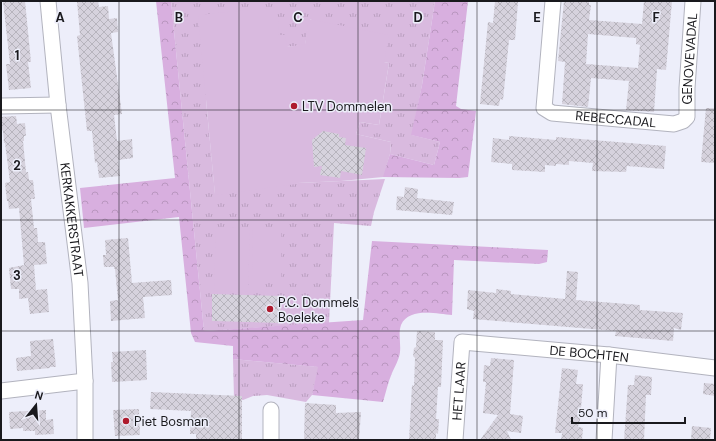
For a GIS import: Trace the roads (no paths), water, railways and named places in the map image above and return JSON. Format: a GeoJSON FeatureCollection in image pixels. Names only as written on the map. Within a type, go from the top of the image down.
{"type":"FeatureCollection","features":[{"type":"Feature","properties":{"kind":"street","name":"KERKAKKERSTRAAT"},"geometry":{"type":"LineString","coordinates":[[48,1],[58,105],[80,283],[85,440]]}},
{"type":"Feature","properties":{"kind":"street","name":"REBECCADAL"},"geometry":{"type":"LineString","coordinates":[[553,1],[544,108],[552,113],[674,124],[683,121],[687,116]]}},
{"type":"Feature","properties":{"kind":"street","name":"GENOVEVADAL"},"geometry":{"type":"LineString","coordinates":[[687,116],[687,88],[692,1]]}},
{"type":"Feature","properties":{"kind":"street"},"geometry":{"type":"LineString","coordinates":[[1,106],[58,105]]}},
{"type":"Feature","properties":{"kind":"street","name":"DE BOCHTEN"},"geometry":{"type":"LineString","coordinates":[[462,342],[609,355],[715,368]]}},
{"type":"Feature","properties":{"kind":"street","name":"HET LAAR"},"geometry":{"type":"LineString","coordinates":[[455,440],[462,342]]}},
{"type":"Feature","properties":{"kind":"street"},"geometry":{"type":"LineString","coordinates":[[604,440],[609,355]]}},
{"type":"Feature","properties":{"kind":"street"},"geometry":{"type":"LineString","coordinates":[[1,391],[84,382]]}},
{"type":"Feature","properties":{"kind":"street"},"geometry":{"type":"LineString","coordinates":[[271,410],[271,440]]}},
{"type":"Feature","properties":{"kind":"place","name":"LTV Dommelen"},"geometry":{"type":"Point","coordinates":[294,106]}},
{"type":"Feature","properties":{"kind":"place","name":"P.C. Dommels Boeleke"},"geometry":{"type":"Point","coordinates":[270,309]}},
{"type":"Feature","properties":{"kind":"place","name":"Piet Bosman"},"geometry":{"type":"Point","coordinates":[126,421]}}]}
